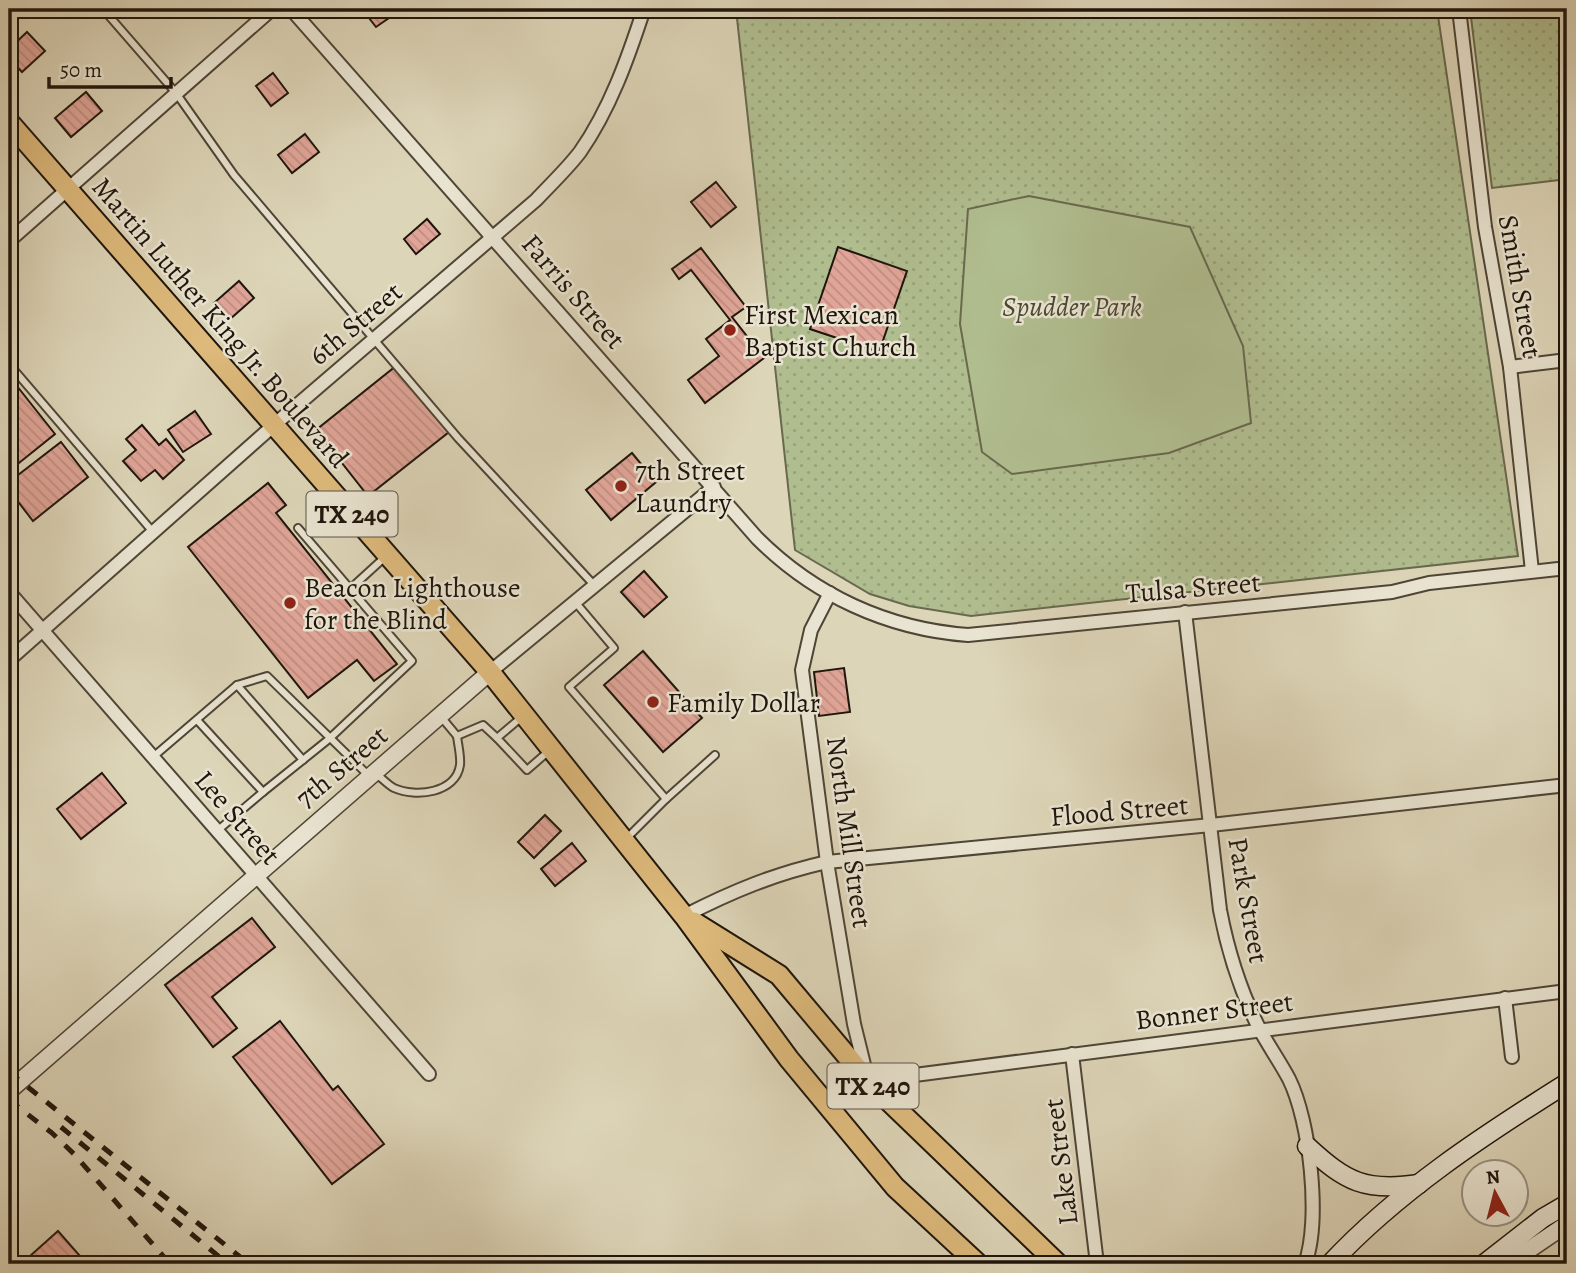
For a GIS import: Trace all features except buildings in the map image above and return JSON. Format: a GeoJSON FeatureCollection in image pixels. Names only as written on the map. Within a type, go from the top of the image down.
{"type":"FeatureCollection","features":[{"type":"Feature","properties":{"kind":"main road","name":"Martin Luther King Jr. Boulevard"},"geometry":{"type":"LineString","coordinates":[[9,122],[490,671],[684,916],[789,1059],[895,1187],[978,1264]]}},
{"type":"Feature","properties":{"kind":"main road","name":"Martin Luther King Jr. Boulevard"},"geometry":{"type":"LineString","coordinates":[[684,916],[779,975],[868,1081],[1058,1264]]}},
{"type":"Feature","properties":{"kind":"main road"},"geometry":{"type":"LineString","coordinates":[[1330,1264],[1419,1184],[1485,1135],[1567,1083]]}},
{"type":"Feature","properties":{"kind":"main road"},"geometry":{"type":"LineString","coordinates":[[1307,1146],[1338,1174],[1360,1184],[1390,1188],[1419,1184]]}},
{"type":"Feature","properties":{"kind":"main road"},"geometry":{"type":"LineString","coordinates":[[1484,1264],[1543,1218],[1567,1204]]}},
{"type":"Feature","properties":{"kind":"street"},"geometry":{"type":"LineString","coordinates":[[9,241],[272,9]]}},
{"type":"Feature","properties":{"kind":"street","name":"Farris Street"},"geometry":{"type":"LineString","coordinates":[[291,9],[778,559],[830,593]]}},
{"type":"Feature","properties":{"kind":"street","name":"6th Street"},"geometry":{"type":"LineString","coordinates":[[9,660],[274,425],[494,237],[564,171],[592,134],[612,95],[645,9]]}},
{"type":"Feature","properties":{"kind":"street","name":"Smith Street"},"geometry":{"type":"LineString","coordinates":[[1459,9],[1485,227],[1510,367],[1532,572]]}},
{"type":"Feature","properties":{"kind":"street"},"geometry":{"type":"LineString","coordinates":[[1510,367],[1567,360]]}},
{"type":"Feature","properties":{"kind":"street","name":"7th Street"},"geometry":{"type":"LineString","coordinates":[[9,1091],[490,671],[596,587],[714,487]]}},
{"type":"Feature","properties":{"kind":"street","name":"Tulsa Street"},"geometry":{"type":"LineString","coordinates":[[830,593],[901,625],[968,635],[1392,592],[1429,583],[1567,568]]}},
{"type":"Feature","properties":{"kind":"street","name":"Lee Street"},"geometry":{"type":"LineString","coordinates":[[9,592],[429,1074]]}},
{"type":"Feature","properties":{"kind":"street","name":"North Mill Street"},"geometry":{"type":"LineString","coordinates":[[830,593],[811,630],[802,670],[827,862],[854,1024],[868,1081]]}},
{"type":"Feature","properties":{"kind":"street","name":"Park Street"},"geometry":{"type":"LineString","coordinates":[[1185,612],[1228,947],[1242,990],[1259,1028],[1289,1079],[1307,1146],[1313,1226],[1305,1264]]}},
{"type":"Feature","properties":{"kind":"street","name":"Flood Street"},"geometry":{"type":"LineString","coordinates":[[684,916],[734,890],[778,873],[827,862],[1211,825],[1567,785]]}},
{"type":"Feature","properties":{"kind":"street","name":"Bonner Street"},"geometry":{"type":"LineString","coordinates":[[868,1081],[1259,1028],[1567,991]]}},
{"type":"Feature","properties":{"kind":"street"},"geometry":{"type":"LineString","coordinates":[[1505,998],[1512,1057]]}},
{"type":"Feature","properties":{"kind":"street","name":"Lake Street"},"geometry":{"type":"LineString","coordinates":[[1072,1054],[1097,1264]]}},
{"type":"Feature","properties":{"kind":"street"},"geometry":{"type":"LineString","coordinates":[[1508,1264],[1567,1224]]}},
{"type":"Feature","properties":{"kind":"lane"},"geometry":{"type":"LineString","coordinates":[[103,9],[176,93],[234,175],[376,338],[458,438],[596,587]]}},
{"type":"Feature","properties":{"kind":"lane"},"geometry":{"type":"LineString","coordinates":[[9,364],[153,533]]}},
{"type":"Feature","properties":{"kind":"lane"},"geometry":{"type":"LineString","coordinates":[[218,831],[329,739],[412,661],[298,528]]}},
{"type":"Feature","properties":{"kind":"lane"},"geometry":{"type":"LineString","coordinates":[[350,589],[388,555]]}},
{"type":"Feature","properties":{"kind":"lane"},"geometry":{"type":"LineString","coordinates":[[576,603],[614,649],[569,687],[666,799]]}},
{"type":"Feature","properties":{"kind":"lane"},"geometry":{"type":"LineString","coordinates":[[153,757],[237,685],[267,676],[329,739],[372,775],[394,788],[414,793],[439,790],[453,780],[460,765],[457,736],[440,716]]}},
{"type":"Feature","properties":{"kind":"lane"},"geometry":{"type":"LineString","coordinates":[[237,685],[303,760]]}},
{"type":"Feature","properties":{"kind":"lane"},"geometry":{"type":"LineString","coordinates":[[497,738],[525,715]]}},
{"type":"Feature","properties":{"kind":"lane"},"geometry":{"type":"LineString","coordinates":[[197,720],[262,792]]}},
{"type":"Feature","properties":{"kind":"lane"},"geometry":{"type":"LineString","coordinates":[[457,736],[483,725],[527,770],[552,749]]}},
{"type":"Feature","properties":{"kind":"lane"},"geometry":{"type":"LineString","coordinates":[[625,841],[715,755]]}},
{"type":"Feature","properties":{"kind":"green space","name":"Spudder Park"},"geometry":{"type":"Polygon","coordinates":[[[736,9],[1437,9],[1518,556],[971,616],[909,606],[870,594],[795,550],[736,9]]]}},
{"type":"Feature","properties":{"kind":"green space"},"geometry":{"type":"Polygon","coordinates":[[[1470,9],[1567,9],[1567,179],[1492,188],[1470,9]]]}},
{"type":"Feature","properties":{"kind":"green space"},"geometry":{"type":"Polygon","coordinates":[[[1029,196],[1190,227],[1243,346],[1251,423],[1169,453],[1012,474],[982,452],[960,324],[968,209],[1029,196]]]}},
{"type":"Feature","properties":{"kind":"railway"},"geometry":{"type":"LineString","coordinates":[[9,1072],[249,1264]]}},
{"type":"Feature","properties":{"kind":"railway"},"geometry":{"type":"LineString","coordinates":[[9,1100],[74,1154],[170,1264]]}},
{"type":"Feature","properties":{"kind":"railway"},"geometry":{"type":"LineString","coordinates":[[61,1127],[228,1264]]}},
{"type":"Feature","properties":{"kind":"place","name":"First Mexican Baptist Church"},"geometry":{"type":"Point","coordinates":[730,330]}},
{"type":"Feature","properties":{"kind":"place","name":"7th Street Laundry"},"geometry":{"type":"Point","coordinates":[621,486]}},
{"type":"Feature","properties":{"kind":"place","name":"Beacon Lighthouse for the Blind"},"geometry":{"type":"Point","coordinates":[290,603]}},
{"type":"Feature","properties":{"kind":"place","name":"Family Dollar"},"geometry":{"type":"Point","coordinates":[653,702]}}]}
